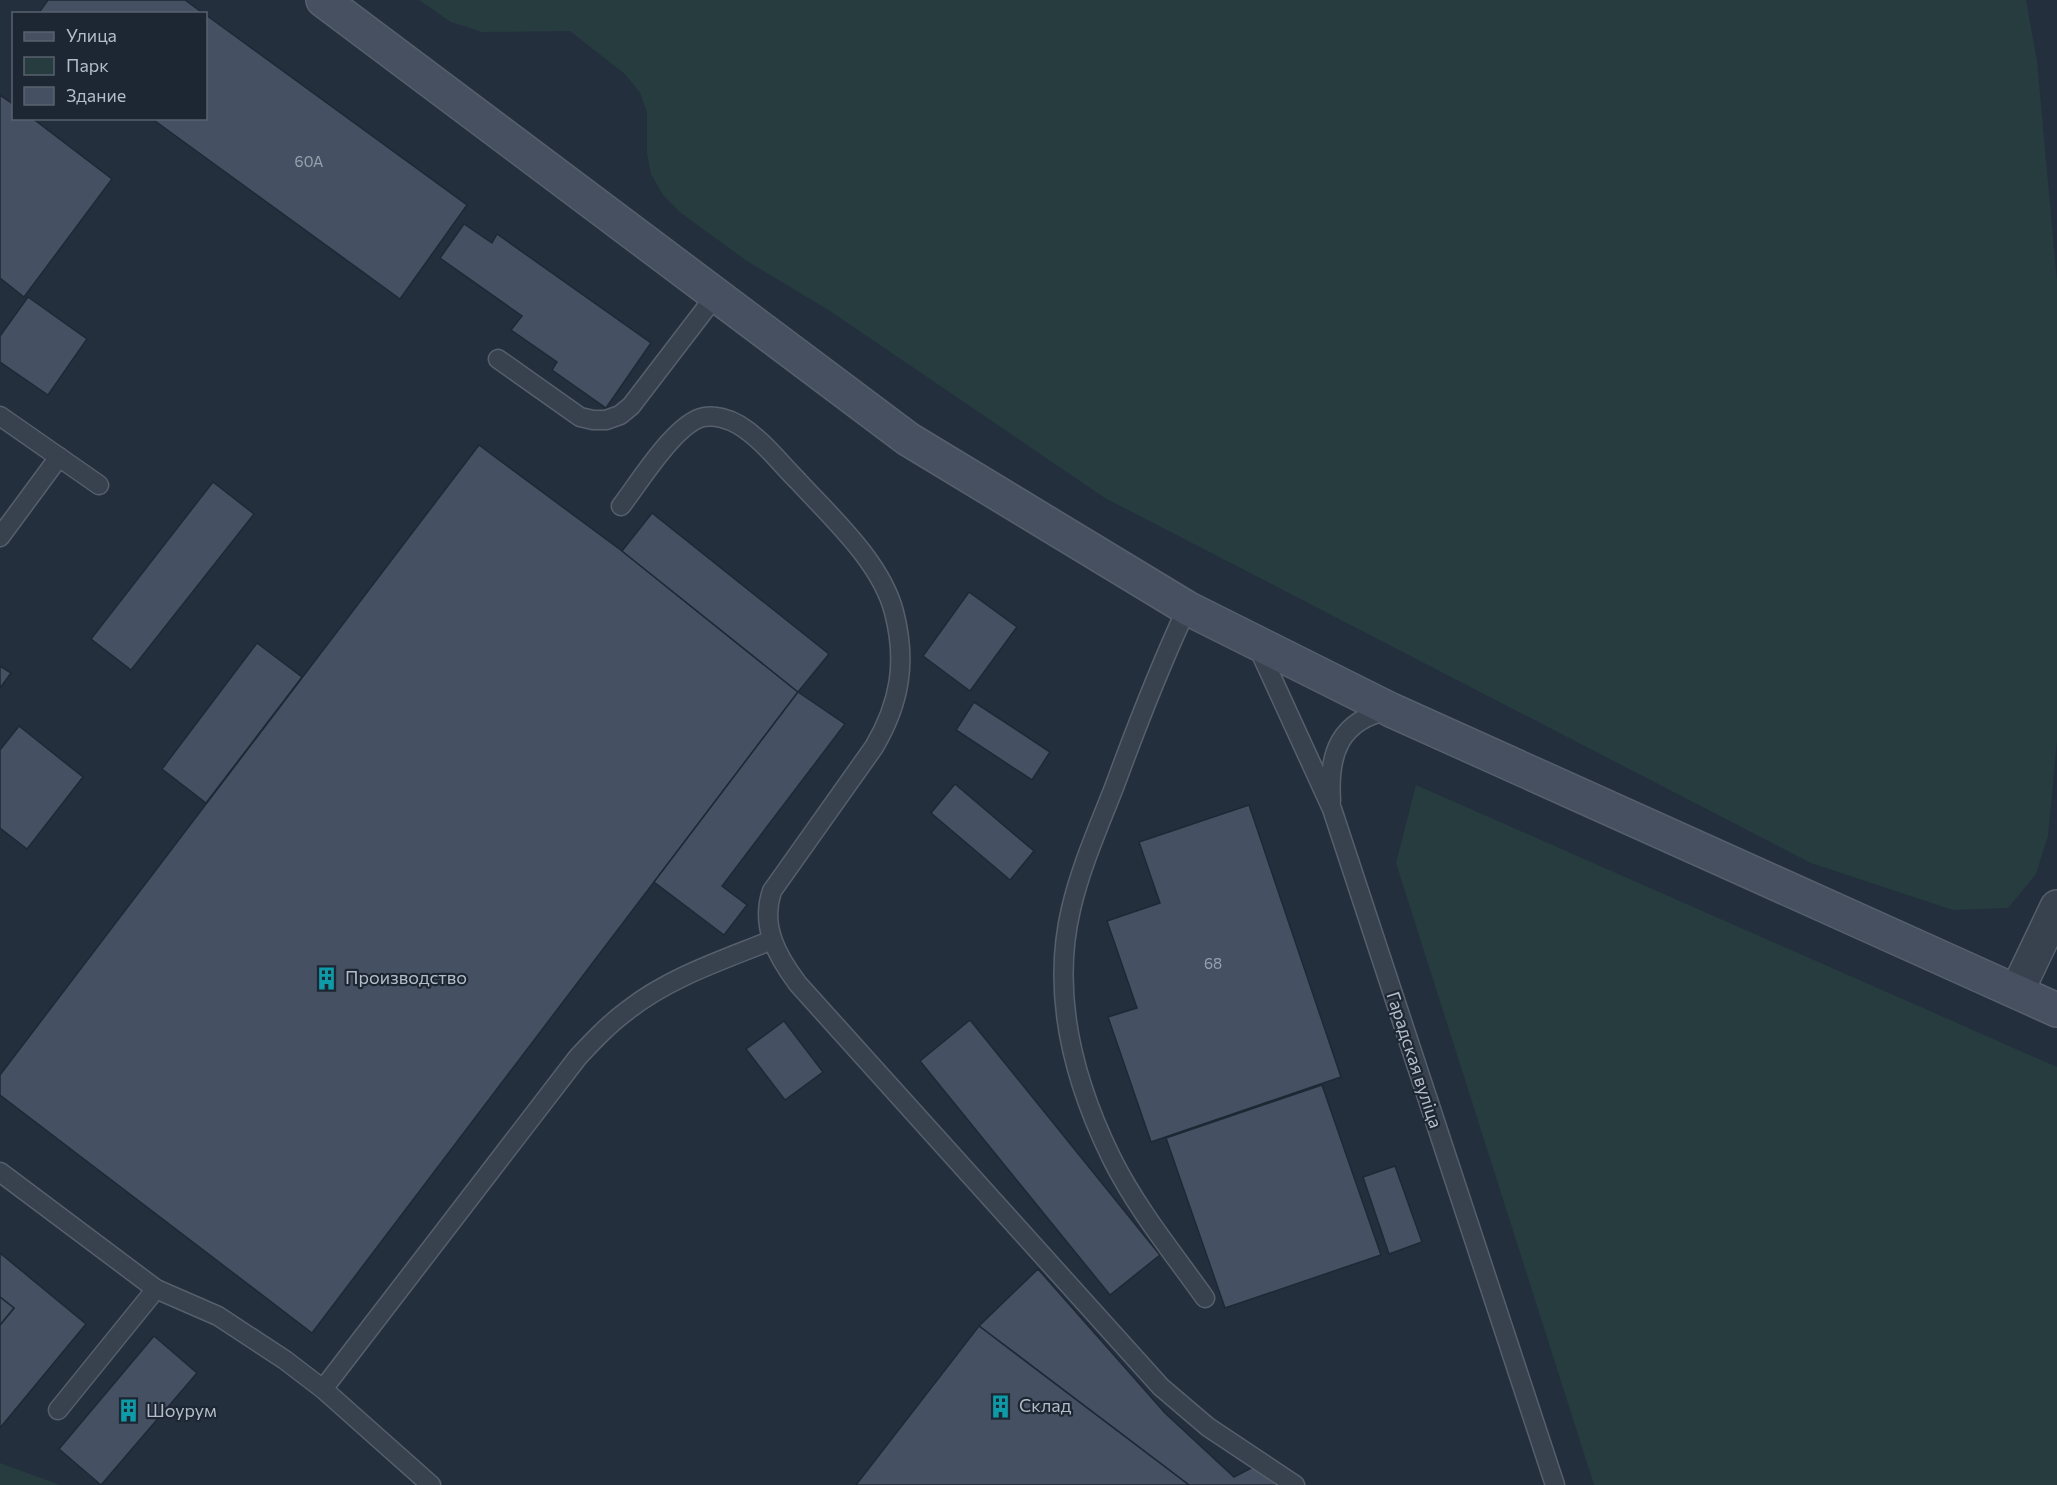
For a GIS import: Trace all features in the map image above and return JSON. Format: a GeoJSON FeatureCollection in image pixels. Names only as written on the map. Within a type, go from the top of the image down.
{"type":"FeatureCollection","features":[{"type":"Feature","properties":{"kind":"main road"},"geometry":{"type":"LineString","coordinates":[[323,0],[908,439],[1186,608],[1391,710],[2057,1010]]}},
{"type":"Feature","properties":{"kind":"street"},"geometry":{"type":"LineString","coordinates":[[2017,991],[2057,907]]}},
{"type":"Feature","properties":{"kind":"lane"},"geometry":{"type":"LineString","coordinates":[[498,359],[580,417],[606,420],[620,415],[638,398],[716,295]]}},
{"type":"Feature","properties":{"kind":"lane"},"geometry":{"type":"LineString","coordinates":[[0,416],[99,485]]}},
{"type":"Feature","properties":{"kind":"lane"},"geometry":{"type":"LineString","coordinates":[[621,506],[676,434],[688,424],[704,417],[721,418],[736,423],[763,444],[848,535],[869,563],[884,587],[894,610],[900,657],[895,704],[887,726],[874,747],[772,891],[767,916],[772,940],[798,984],[1161,1387],[1208,1427],[1295,1485]]}},
{"type":"Feature","properties":{"kind":"lane"},"geometry":{"type":"LineString","coordinates":[[0,537],[59,457]]}},
{"type":"Feature","properties":{"kind":"lane"},"geometry":{"type":"LineString","coordinates":[[1186,608],[1156,676],[1082,872],[1071,910],[1064,951],[1064,993],[1069,1035],[1079,1078],[1113,1160],[1138,1203],[1205,1298]]}},
{"type":"Feature","properties":{"kind":"lane","name":"Гарадская вуліца"},"geometry":{"type":"LineString","coordinates":[[1255,642],[1332,809],[1555,1485]]}},
{"type":"Feature","properties":{"kind":"lane"},"geometry":{"type":"LineString","coordinates":[[1332,809],[1331,763],[1337,745],[1347,731],[1360,720],[1391,710]]}},
{"type":"Feature","properties":{"kind":"lane"},"geometry":{"type":"LineString","coordinates":[[323,1389],[578,1057],[601,1032],[628,1009],[657,990],[688,974],[772,940]]}},
{"type":"Feature","properties":{"kind":"lane"},"geometry":{"type":"LineString","coordinates":[[0,1172],[156,1289],[218,1316],[285,1360],[323,1389],[431,1485]]}},
{"type":"Feature","properties":{"kind":"lane"},"geometry":{"type":"LineString","coordinates":[[58,1410],[156,1289]]}},
{"type":"Feature","properties":{"kind":"green space"},"geometry":{"type":"Polygon","coordinates":[[[419,0],[2026,0],[2037,61],[2057,281],[2057,740],[2048,836],[2036,874],[2008,908],[1953,910],[1811,863],[1105,498],[830,311],[747,261],[681,213],[663,195],[651,174],[647,153],[647,112],[640,93],[626,75],[570,31],[482,32],[451,22],[419,0]]]}},
{"type":"Feature","properties":{"kind":"green space"},"geometry":{"type":"Polygon","coordinates":[[[1416,785],[2057,1067],[2057,1485],[1594,1485],[1396,863],[1416,785]]]}},
{"type":"Feature","properties":{"kind":"green space"},"geometry":{"type":"Polygon","coordinates":[[[0,1463],[60,1485],[0,1485],[0,1463]]]}},
{"type":"Feature","properties":{"kind":"building"},"geometry":{"type":"Polygon","coordinates":[[[48,0],[185,0],[201,12],[39,12],[48,0]]]}},
{"type":"Feature","properties":{"kind":"building"},"geometry":{"type":"Polygon","coordinates":[[[207,16],[467,205],[400,299],[154,120],[207,120],[207,16]]]}},
{"type":"Feature","properties":{"kind":"building"},"geometry":{"type":"Polygon","coordinates":[[[0,95],[12,104],[12,120],[35,120],[112,179],[24,297],[0,278],[0,95]]]}},
{"type":"Feature","properties":{"kind":"building"},"geometry":{"type":"Polygon","coordinates":[[[464,224],[492,243],[497,234],[651,343],[606,408],[552,370],[557,362],[511,330],[522,316],[440,258],[464,224]]]}},
{"type":"Feature","properties":{"kind":"building"},"geometry":{"type":"Polygon","coordinates":[[[28,297],[87,339],[48,395],[0,362],[0,336],[28,297]]]}},
{"type":"Feature","properties":{"kind":"building","name":"Производство"},"geometry":{"type":"Polygon","coordinates":[[[479,445],[622,551],[798,692],[312,1333],[0,1095],[0,1075],[479,445]]]}},
{"type":"Feature","properties":{"kind":"building"},"geometry":{"type":"Polygon","coordinates":[[[213,482],[254,514],[131,670],[91,639],[213,482]]]}},
{"type":"Feature","properties":{"kind":"building"},"geometry":{"type":"Polygon","coordinates":[[[652,513],[829,654],[798,692],[622,551],[652,513]]]}},
{"type":"Feature","properties":{"kind":"building"},"geometry":{"type":"Polygon","coordinates":[[[969,592],[1017,627],[970,691],[923,656],[969,592]]]}},
{"type":"Feature","properties":{"kind":"building"},"geometry":{"type":"Polygon","coordinates":[[[257,643],[302,677],[206,803],[162,769],[257,643]]]}},
{"type":"Feature","properties":{"kind":"building"},"geometry":{"type":"Polygon","coordinates":[[[0,666],[11,673],[0,688],[0,666]]]}},
{"type":"Feature","properties":{"kind":"building"},"geometry":{"type":"Polygon","coordinates":[[[798,692],[845,724],[722,886],[747,905],[724,935],[654,882],[798,692]]]}},
{"type":"Feature","properties":{"kind":"building"},"geometry":{"type":"Polygon","coordinates":[[[974,702],[1050,752],[1032,780],[956,730],[974,702]]]}},
{"type":"Feature","properties":{"kind":"building"},"geometry":{"type":"Polygon","coordinates":[[[19,726],[83,777],[27,849],[0,828],[0,750],[19,726]]]}},
{"type":"Feature","properties":{"kind":"building"},"geometry":{"type":"Polygon","coordinates":[[[955,784],[1034,851],[1010,880],[931,813],[955,784]]]}},
{"type":"Feature","properties":{"kind":"building"},"geometry":{"type":"Polygon","coordinates":[[[1249,805],[1341,1077],[1151,1142],[1108,1017],[1137,1008],[1107,921],[1160,903],[1139,842],[1249,805]]]}},
{"type":"Feature","properties":{"kind":"building"},"geometry":{"type":"Polygon","coordinates":[[[970,1020],[1160,1255],[1110,1295],[920,1061],[970,1020]]]}},
{"type":"Feature","properties":{"kind":"building"},"geometry":{"type":"Polygon","coordinates":[[[784,1021],[823,1072],[785,1100],[746,1049],[784,1021]]]}},
{"type":"Feature","properties":{"kind":"building"},"geometry":{"type":"Polygon","coordinates":[[[1322,1085],[1381,1255],[1225,1308],[1166,1138],[1322,1085]]]}},
{"type":"Feature","properties":{"kind":"building"},"geometry":{"type":"Polygon","coordinates":[[[1395,1166],[1422,1242],[1389,1254],[1363,1177],[1395,1166]]]}},
{"type":"Feature","properties":{"kind":"building"},"geometry":{"type":"Polygon","coordinates":[[[0,1253],[86,1324],[0,1428],[0,1325],[14,1308],[0,1297],[0,1253]]]}},
{"type":"Feature","properties":{"kind":"building"},"geometry":{"type":"Polygon","coordinates":[[[1038,1269],[1165,1413],[1234,1477],[1259,1464],[1285,1485],[1189,1485],[979,1326],[1038,1269]]]}},
{"type":"Feature","properties":{"kind":"building"},"geometry":{"type":"Polygon","coordinates":[[[0,1297],[14,1308],[0,1325],[0,1297]]]}},
{"type":"Feature","properties":{"kind":"building","name":"Склад"},"geometry":{"type":"Polygon","coordinates":[[[979,1326],[1189,1485],[856,1485],[979,1326]]]}},
{"type":"Feature","properties":{"kind":"building","name":"Шоурум"},"geometry":{"type":"Polygon","coordinates":[[[154,1336],[197,1373],[101,1485],[59,1449],[154,1336]]]}},
{"type":"Feature","properties":{"kind":"place","name":"Производство"},"geometry":{"type":"Point","coordinates":[327,978]}},
{"type":"Feature","properties":{"kind":"place","name":"Склад"},"geometry":{"type":"Point","coordinates":[1001,1406]}},
{"type":"Feature","properties":{"kind":"place","name":"Шоурум"},"geometry":{"type":"Point","coordinates":[128,1411]}}]}
